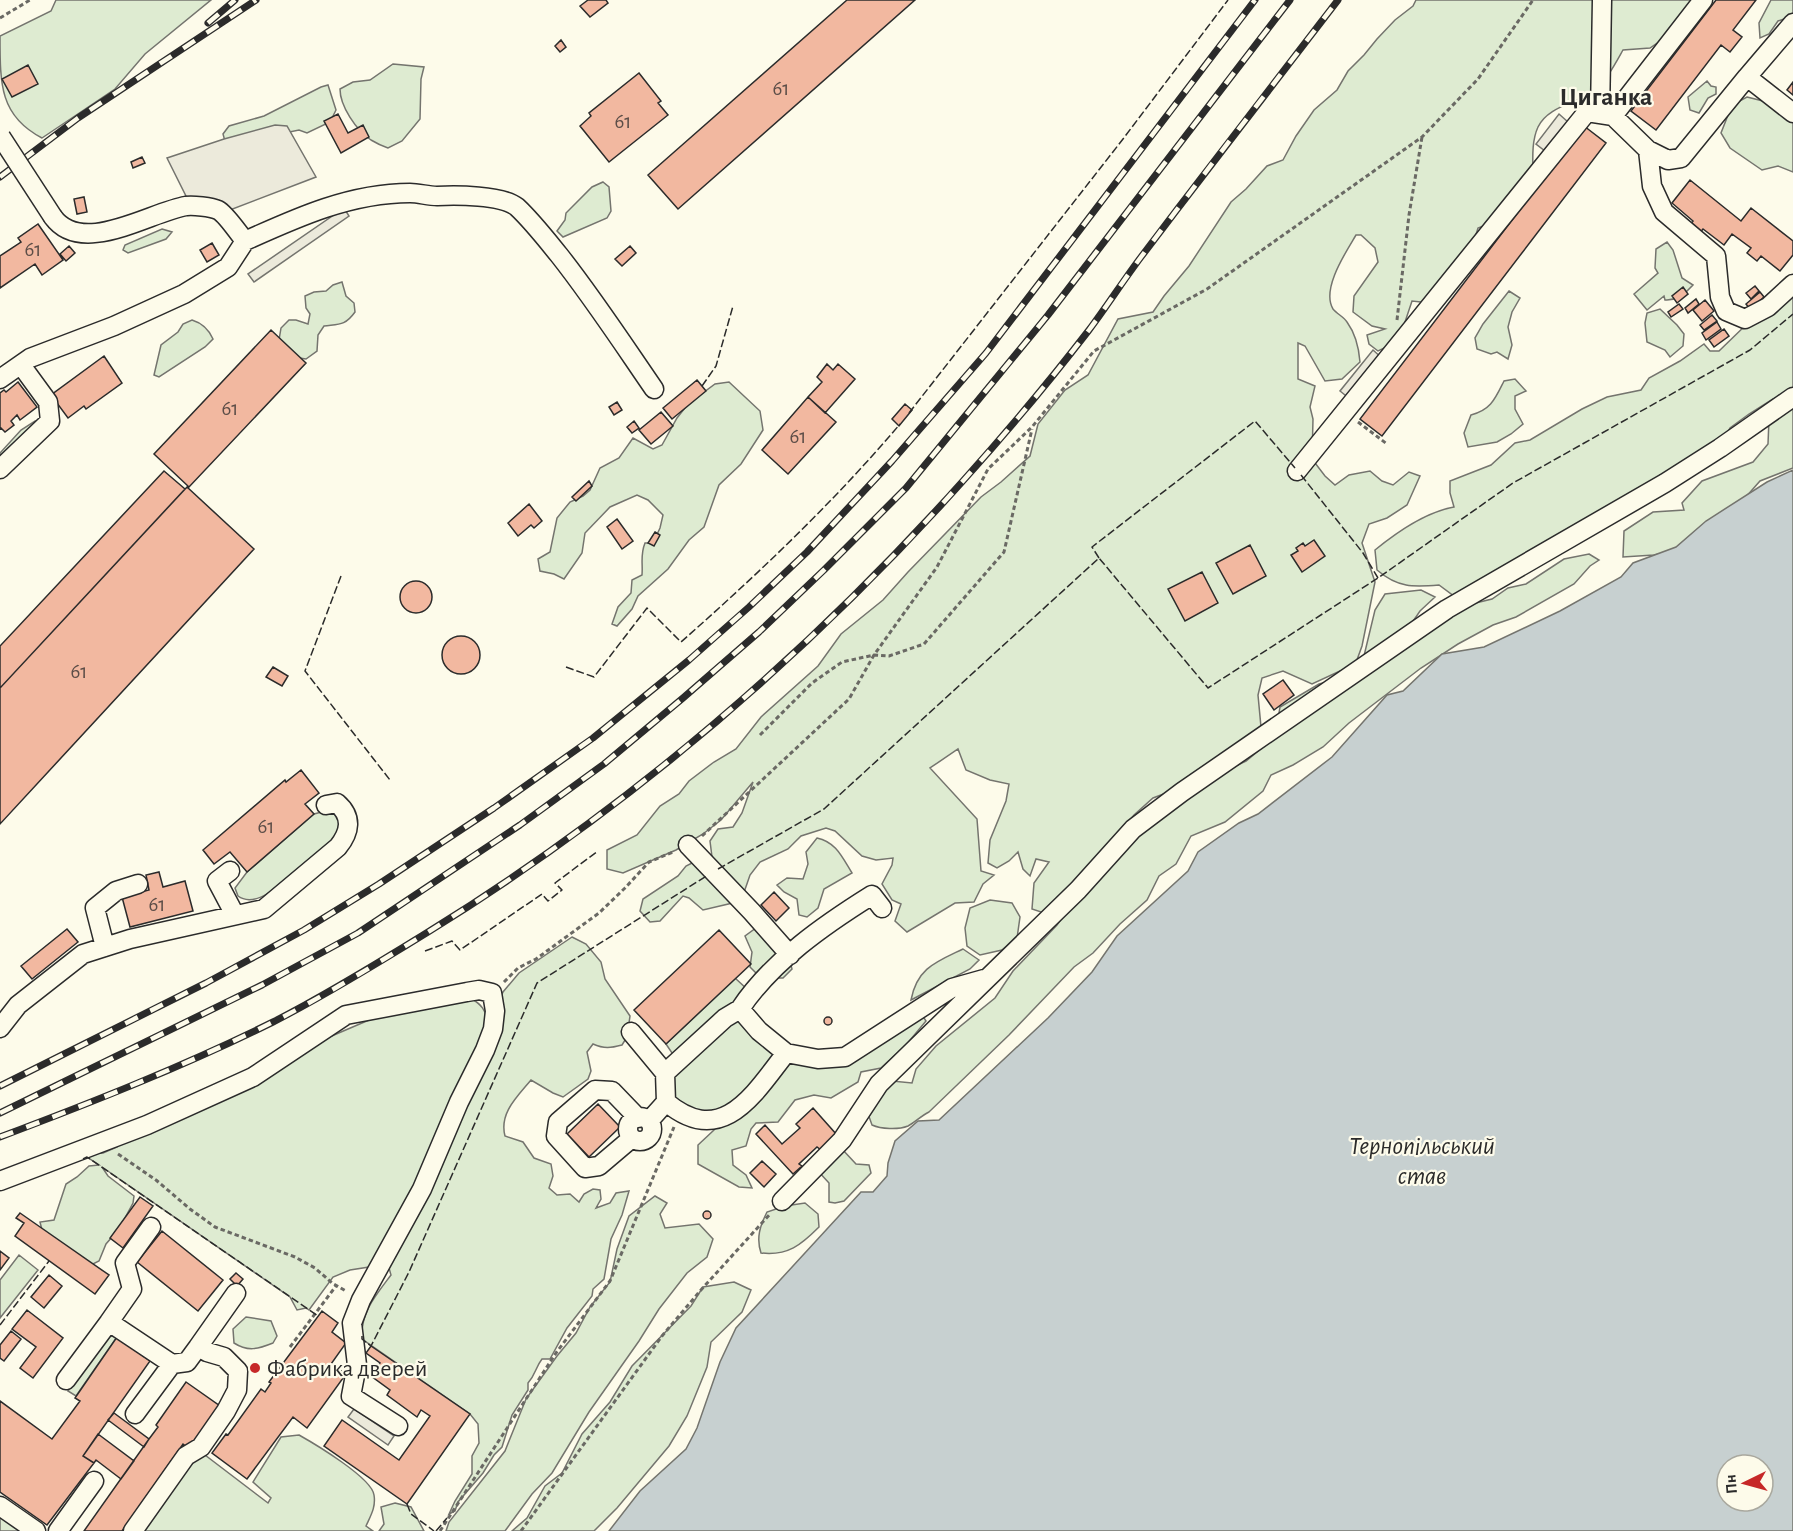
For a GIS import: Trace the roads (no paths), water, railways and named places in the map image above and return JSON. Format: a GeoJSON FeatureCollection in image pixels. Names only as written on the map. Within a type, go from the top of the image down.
{"type":"FeatureCollection","features":[{"type":"Feature","properties":{"kind":"lane"},"geometry":{"type":"LineString","coordinates":[[1602,0],[1606,115]]}},
{"type":"Feature","properties":{"kind":"lane"},"geometry":{"type":"LineString","coordinates":[[1606,115],[1703,0]]}},
{"type":"Feature","properties":{"kind":"lane"},"geometry":{"type":"LineString","coordinates":[[1297,471],[1587,112],[1606,115],[1648,150],[1668,160],[1681,158],[1793,23]]}},
{"type":"Feature","properties":{"kind":"lane"},"geometry":{"type":"LineString","coordinates":[[1747,77],[1793,113]]}},
{"type":"Feature","properties":{"kind":"lane"},"geometry":{"type":"LineString","coordinates":[[0,136],[59,226],[74,232],[101,233],[188,205],[219,211],[245,241]]}},
{"type":"Feature","properties":{"kind":"lane"},"geometry":{"type":"LineString","coordinates":[[1648,150],[1652,186],[1664,212],[1716,256],[1720,297],[1726,311],[1745,319],[1768,308],[1793,284]]}},
{"type":"Feature","properties":{"kind":"lane"},"geometry":{"type":"LineString","coordinates":[[0,379],[30,358],[114,326],[183,294],[228,267],[245,241],[309,212],[369,196],[411,193],[434,196],[457,194],[515,206],[548,241],[579,280],[654,389]]}},
{"type":"Feature","properties":{"kind":"lane"},"geometry":{"type":"LineString","coordinates":[[0,469],[50,422],[48,402],[21,365]]}},
{"type":"Feature","properties":{"kind":"lane"},"geometry":{"type":"LineString","coordinates":[[782,1201],[842,1140],[879,1084],[1078,890],[1133,830],[1182,792],[1447,609],[1665,483],[1793,397]]}},
{"type":"Feature","properties":{"kind":"lane"},"geometry":{"type":"LineString","coordinates":[[0,1028],[18,1005],[83,954],[130,939],[264,909],[338,847],[346,836],[348,823],[344,809],[337,803],[326,805]]}},
{"type":"Feature","properties":{"kind":"lane"},"geometry":{"type":"LineString","coordinates":[[688,845],[790,955]]}},
{"type":"Feature","properties":{"kind":"lane"},"geometry":{"type":"LineString","coordinates":[[230,871],[217,881],[236,915]]}},
{"type":"Feature","properties":{"kind":"lane"},"geometry":{"type":"LineString","coordinates":[[105,947],[95,908],[116,891],[138,884]]}},
{"type":"Feature","properties":{"kind":"lane"},"geometry":{"type":"LineString","coordinates":[[665,1072],[725,1018],[740,1009],[752,991],[790,955],[872,895],[882,908]]}},
{"type":"Feature","properties":{"kind":"lane"},"geometry":{"type":"LineString","coordinates":[[740,1009],[759,1031],[786,1053],[818,1059],[845,1058],[952,988],[986,979]]}},
{"type":"Feature","properties":{"kind":"lane"},"geometry":{"type":"LineString","coordinates":[[0,1181],[147,1125],[253,1077],[346,1015],[473,991],[492,993],[495,1011],[493,1029],[485,1050],[459,1102],[422,1189],[361,1300],[352,1323],[357,1365],[351,1396],[398,1426]]}},
{"type":"Feature","properties":{"kind":"lane"},"geometry":{"type":"LineString","coordinates":[[632,1032],[665,1072],[673,1108]]}},
{"type":"Feature","properties":{"kind":"lane"},"geometry":{"type":"LineString","coordinates":[[643,1119],[673,1108],[703,1120],[723,1118],[747,1103],[786,1053]]}},
{"type":"Feature","properties":{"kind":"lane"},"geometry":{"type":"LineString","coordinates":[[595,1090],[612,1091],[643,1119],[653,1129],[649,1138],[640,1142],[632,1138],[599,1166],[585,1168],[556,1136],[558,1122],[595,1090]]}},
{"type":"Feature","properties":{"kind":"lane"},"geometry":{"type":"LineString","coordinates":[[66,1380],[132,1289],[125,1263],[151,1227]]}},
{"type":"Feature","properties":{"kind":"lane"},"geometry":{"type":"LineString","coordinates":[[108,1322],[172,1364],[187,1362],[236,1293]]}},
{"type":"Feature","properties":{"kind":"lane"},"geometry":{"type":"LineString","coordinates":[[133,1531],[186,1456],[201,1447],[226,1411],[237,1390],[238,1371],[224,1358],[198,1347]]}},
{"type":"Feature","properties":{"kind":"lane"},"geometry":{"type":"LineString","coordinates":[[135,1414],[172,1364]]}},
{"type":"Feature","properties":{"kind":"lane"},"geometry":{"type":"LineString","coordinates":[[58,1531],[94,1480]]}},
{"type":"Feature","properties":{"kind":"lane"},"geometry":{"type":"LineString","coordinates":[[0,1506],[36,1531]]}},
{"type":"Feature","properties":{"kind":"water","name":"Тернопільський став"},"geometry":{"type":"Polygon","coordinates":[[[1793,470],[1793,1531],[609,1531],[640,1491],[686,1449],[697,1428],[720,1362],[736,1328],[861,1192],[873,1192],[887,1176],[888,1163],[895,1141],[918,1121],[939,1120],[1048,1018],[1092,972],[1117,936],[1188,871],[1198,852],[1239,823],[1258,814],[1332,757],[1387,695],[1403,691],[1442,654],[1484,647],[1560,611],[1621,577],[1633,563],[1676,547],[1706,521],[1767,482],[1793,470]]]}},
{"type":"Feature","properties":{"kind":"railway"},"geometry":{"type":"LineString","coordinates":[[208,23],[235,0]]}},
{"type":"Feature","properties":{"kind":"railway"},"geometry":{"type":"LineString","coordinates":[[0,177],[78,118],[256,0]]}},
{"type":"Feature","properties":{"kind":"railway"},"geometry":{"type":"LineString","coordinates":[[0,1086],[206,983],[304,930],[379,884],[494,808],[593,738],[689,660],[807,552],[892,461],[986,353],[1255,0]]}},
{"type":"Feature","properties":{"kind":"railway"},"geometry":{"type":"LineString","coordinates":[[0,1113],[262,985],[358,933],[520,825],[604,764],[683,698],[759,632],[906,488],[1048,315],[1290,0]]}},
{"type":"Feature","properties":{"kind":"railway"},"geometry":{"type":"LineString","coordinates":[[0,1137],[206,1054],[273,1022],[332,990],[502,884],[573,834],[711,726],[841,608],[995,445],[1089,330],[1141,257],[1338,0]]}},
{"type":"Feature","properties":{"kind":"place","name":"Фабрика дверей"},"geometry":{"type":"Point","coordinates":[255,1368]}},
{"type":"Feature","properties":{"kind":"district","name":"Циганка"},"geometry":{"type":"Point","coordinates":[1606,96]}}]}
